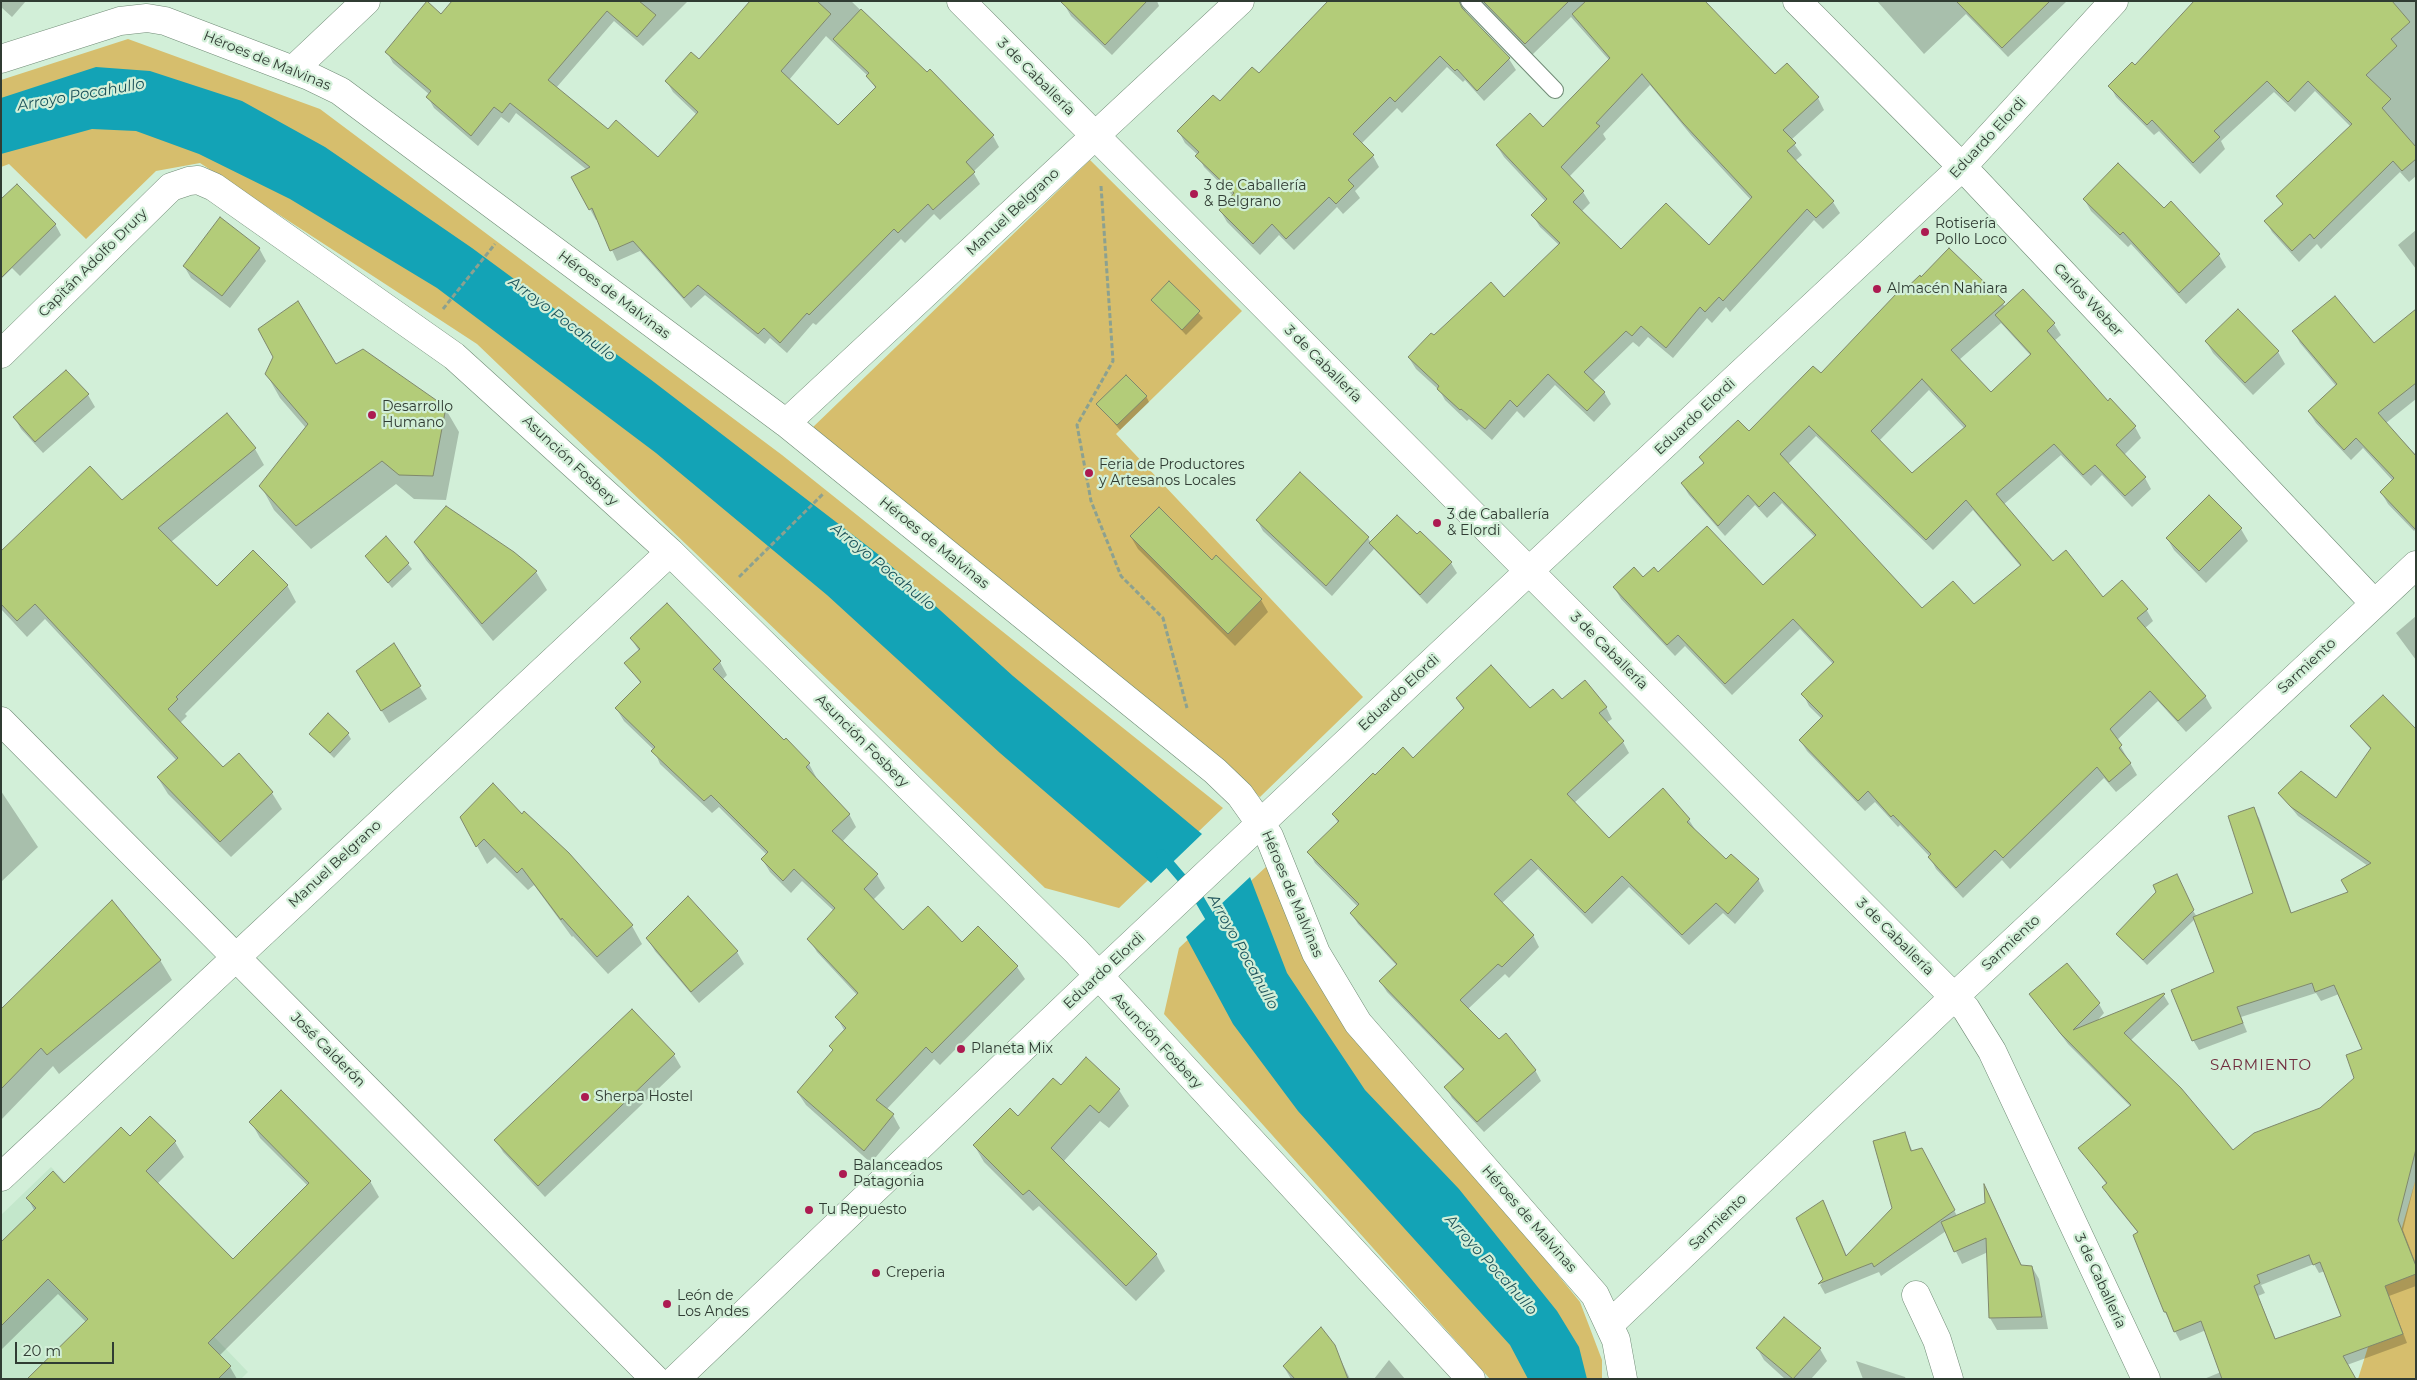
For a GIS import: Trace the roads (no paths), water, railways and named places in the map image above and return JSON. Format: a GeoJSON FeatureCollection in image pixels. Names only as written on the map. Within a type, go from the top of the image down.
{"type":"FeatureCollection","features":[{"type":"Feature","properties":{"kind":"street"},"geometry":{"type":"LineString","coordinates":[[293,70],[366,1]]}},
{"type":"Feature","properties":{"kind":"street","name":"3 de Caballería"},"geometry":{"type":"LineString","coordinates":[[960,1],[1954,996],[1976,1022],[1992,1051],[2146,1379]]}},
{"type":"Feature","properties":{"kind":"street","name":"Manuel Belgrano"},"geometry":{"type":"LineString","coordinates":[[786,423],[1240,1]]}},
{"type":"Feature","properties":{"kind":"street","name":"Carlos Weber"},"geometry":{"type":"LineString","coordinates":[[1797,1],[1962,167],[2374,603]]}},
{"type":"Feature","properties":{"kind":"street","name":"Eduardo Elordi"},"geometry":{"type":"LineString","coordinates":[[676,1379],[1261,822],[1962,167],[2114,1]]}},
{"type":"Feature","properties":{"kind":"street","name":"Héroes de Malvinas"},"geometry":{"type":"LineString","coordinates":[[1,59],[111,23],[133,9],[325,82],[355,101],[786,423],[846,471],[1215,772],[1240,795],[1261,822],[1276,850],[1316,954],[1358,1023],[1595,1295],[1610,1324],[1620,1356],[1623,1379]]}},
{"type":"Feature","properties":{"kind":"street","name":"Asunción Fosbery"},"geometry":{"type":"LineString","coordinates":[[189,180],[198,180],[214,187],[423,334],[476,374],[670,552],[1054,930],[1471,1379]]}},
{"type":"Feature","properties":{"kind":"street","name":"Capitán Adolfo Drury"},"geometry":{"type":"LineString","coordinates":[[1,354],[163,194],[171,187],[189,180]]}},
{"type":"Feature","properties":{"kind":"street","name":"Manuel Belgrano"},"geometry":{"type":"LineString","coordinates":[[1,1177],[670,552]]}},
{"type":"Feature","properties":{"kind":"street","name":"Sarmiento"},"geometry":{"type":"LineString","coordinates":[[1610,1324],[1954,996],[2416,565]]}},
{"type":"Feature","properties":{"kind":"street","name":"José Calderón"},"geometry":{"type":"LineString","coordinates":[[1,721],[655,1379]]}},
{"type":"Feature","properties":{"kind":"street"},"geometry":{"type":"LineString","coordinates":[[1916,1295],[1937,1340],[1949,1379]]}},
{"type":"Feature","properties":{"kind":"lane"},"geometry":{"type":"LineString","coordinates":[[1468,1],[1555,90]]}},
{"type":"Feature","properties":{"kind":"water"},"geometry":{"type":"Polygon","coordinates":[[[96,67],[150,71],[242,101],[325,147],[472,248],[650,379],[879,555],[1013,676],[1202,834],[1151,883],[1000,753],[827,595],[656,453],[437,288],[290,199],[199,154],[136,131],[92,129],[1,154],[1,98],[96,67]]]}},
{"type":"Feature","properties":{"kind":"water"},"geometry":{"type":"Polygon","coordinates":[[[1250,877],[1287,973],[1365,1090],[1459,1189],[1557,1311],[1579,1347],[1587,1379],[1528,1379],[1510,1345],[1298,1111],[1233,1024],[1186,937],[1250,877]]]}},
{"type":"Feature","properties":{"kind":"waterway","name":"Arroyo Pocahullo"},"geometry":{"type":"LineString","coordinates":[[1161,854],[1198,897],[1215,926]]}},
{"type":"Feature","properties":{"kind":"place","name":"3 de Caballería & Belgrano"},"geometry":{"type":"Point","coordinates":[1194,194]}},
{"type":"Feature","properties":{"kind":"place","name":"Rotisería Pollo Loco"},"geometry":{"type":"Point","coordinates":[1925,232]}},
{"type":"Feature","properties":{"kind":"place","name":"Almacén Nahiara"},"geometry":{"type":"Point","coordinates":[1877,289]}},
{"type":"Feature","properties":{"kind":"place","name":"Desarrollo Humano"},"geometry":{"type":"Point","coordinates":[372,415]}},
{"type":"Feature","properties":{"kind":"place","name":"Feria de Productores y Artesanos Locales"},"geometry":{"type":"Point","coordinates":[1089,473]}},
{"type":"Feature","properties":{"kind":"place","name":"3 de Caballería & Elordi"},"geometry":{"type":"Point","coordinates":[1437,523]}},
{"type":"Feature","properties":{"kind":"place","name":"Planeta Mix"},"geometry":{"type":"Point","coordinates":[961,1049]}},
{"type":"Feature","properties":{"kind":"place","name":"Sherpa Hostel"},"geometry":{"type":"Point","coordinates":[585,1097]}},
{"type":"Feature","properties":{"kind":"place","name":"Balanceados Patagonia"},"geometry":{"type":"Point","coordinates":[843,1174]}},
{"type":"Feature","properties":{"kind":"place","name":"Tu Repuesto"},"geometry":{"type":"Point","coordinates":[809,1210]}},
{"type":"Feature","properties":{"kind":"place","name":"Creperia"},"geometry":{"type":"Point","coordinates":[876,1273]}},
{"type":"Feature","properties":{"kind":"place","name":"León de Los Andes"},"geometry":{"type":"Point","coordinates":[667,1304]}},
{"type":"Feature","properties":{"kind":"district","name":"SARMIENTO"},"geometry":{"type":"Point","coordinates":[2261,1066]}}]}
